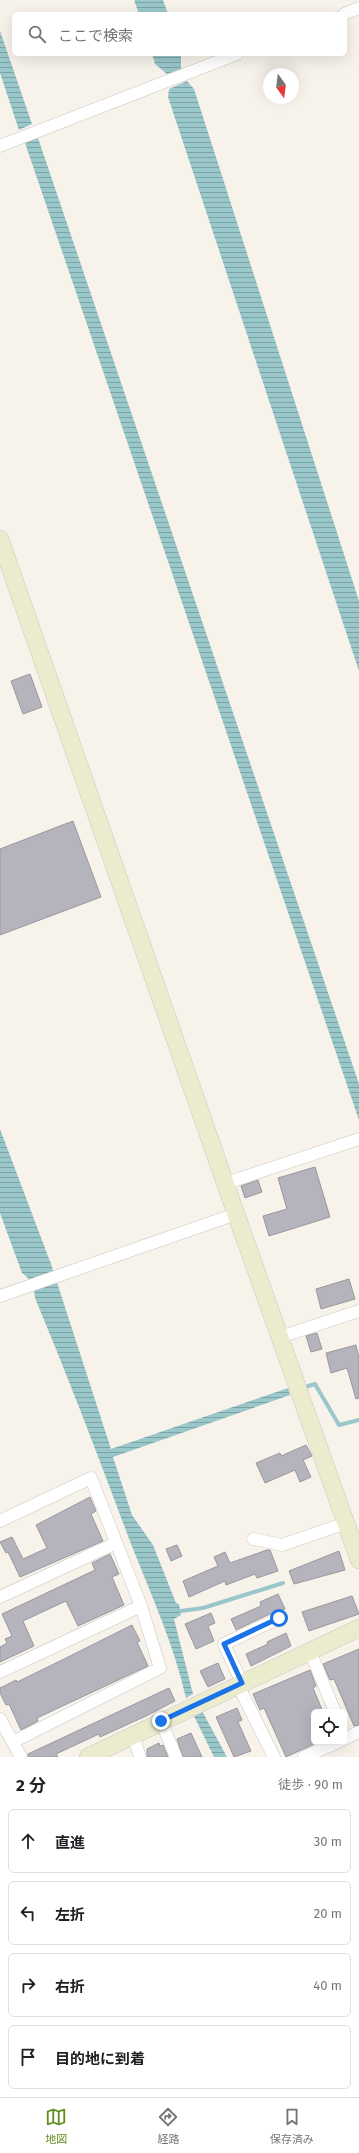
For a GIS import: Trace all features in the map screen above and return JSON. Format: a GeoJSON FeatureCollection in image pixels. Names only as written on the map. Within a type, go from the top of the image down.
{"type":"FeatureCollection","features":[{"type":"Feature","properties":{"kind":"street"},"geometry":{"type":"LineString","coordinates":[[347,13],[359,8]]}},
{"type":"Feature","properties":{"kind":"street"},"geometry":{"type":"LineString","coordinates":[[0,146],[232,56]]}},
{"type":"Feature","properties":{"kind":"street"},"geometry":{"type":"LineString","coordinates":[[0,539],[236,1214],[359,1560]]}},
{"type":"Feature","properties":{"kind":"street"},"geometry":{"type":"LineString","coordinates":[[226,1183],[359,1139]]}},
{"type":"Feature","properties":{"kind":"street"},"geometry":{"type":"LineString","coordinates":[[0,1296],[236,1214]]}},
{"type":"Feature","properties":{"kind":"street"},"geometry":{"type":"LineString","coordinates":[[280,1336],[359,1311]]}},
{"type":"Feature","properties":{"kind":"street"},"geometry":{"type":"LineString","coordinates":[[0,1521],[91,1478],[141,1606],[160,1668],[13,1742]]}},
{"type":"Feature","properties":{"kind":"street"},"geometry":{"type":"LineString","coordinates":[[253,1539],[282,1545],[346,1523]]}},
{"type":"Feature","properties":{"kind":"street"},"geometry":{"type":"LineString","coordinates":[[0,1597],[116,1543]]}},
{"type":"Feature","properties":{"kind":"street"},"geometry":{"type":"LineString","coordinates":[[0,1672],[141,1606]]}},
{"type":"Feature","properties":{"kind":"street"},"geometry":{"type":"LineString","coordinates":[[274,1757],[240,1684],[224,1644],[279,1618]]}},
{"type":"Feature","properties":{"kind":"street"},"geometry":{"type":"LineString","coordinates":[[88,1757],[359,1628]]}},
{"type":"Feature","properties":{"kind":"street"},"geometry":{"type":"LineString","coordinates":[[310,1651],[334,1709]]}},
{"type":"Feature","properties":{"kind":"street"},"geometry":{"type":"LineString","coordinates":[[0,1719],[21,1757]]}},
{"type":"Feature","properties":{"kind":"street"},"geometry":{"type":"LineString","coordinates":[[161,1721],[176,1757]]}},
{"type":"Feature","properties":{"kind":"street"},"geometry":{"type":"LineString","coordinates":[[347,1736],[359,1732]]}},
{"type":"Feature","properties":{"kind":"street"},"geometry":{"type":"LineString","coordinates":[[133,1735],[140,1757]]}},
{"type":"Feature","properties":{"kind":"street"},"geometry":{"type":"LineString","coordinates":[[304,1757],[329,1745]]}},
{"type":"Feature","properties":{"kind":"water"},"geometry":{"type":"Polygon","coordinates":[[[134,0],[163,0],[167,12],[138,12],[134,0]]]}},
{"type":"Feature","properties":{"kind":"water"},"geometry":{"type":"Polygon","coordinates":[[[0,31],[32,124],[19,130],[0,73],[0,31]]]}},
{"type":"Feature","properties":{"kind":"water"},"geometry":{"type":"Polygon","coordinates":[[[153,56],[181,56],[181,69],[167,74],[155,64],[153,56]]]}},
{"type":"Feature","properties":{"kind":"water"},"geometry":{"type":"Polygon","coordinates":[[[187,81],[194,89],[359,601],[359,671],[168,97],[169,89],[187,81]]]}},
{"type":"Feature","properties":{"kind":"water"},"geometry":{"type":"Polygon","coordinates":[[[38,138],[359,1084],[359,1120],[25,143],[38,138]]]}},
{"type":"Feature","properties":{"kind":"water"},"geometry":{"type":"Polygon","coordinates":[[[0,1129],[51,1264],[111,1449],[288,1388],[290,1395],[113,1457],[132,1515],[153,1545],[176,1603],[179,1604],[181,1615],[174,1619],[193,1694],[186,1698],[162,1620],[35,1298],[32,1284],[22,1273],[0,1213],[0,1129]]]}},
{"type":"Feature","properties":{"kind":"water"},"geometry":{"type":"Polygon","coordinates":[[[201,1709],[227,1757],[214,1757],[193,1714],[201,1709]]]}},
{"type":"Feature","properties":{"kind":"building"},"geometry":{"type":"Polygon","coordinates":[[[30,674],[42,707],[23,714],[11,681],[30,674]]]}},
{"type":"Feature","properties":{"kind":"building"},"geometry":{"type":"Polygon","coordinates":[[[73,821],[101,897],[0,935],[0,849],[73,821]]]}},
{"type":"Feature","properties":{"kind":"building"},"geometry":{"type":"Polygon","coordinates":[[[315,1167],[330,1217],[269,1236],[263,1216],[287,1209],[278,1178],[315,1167]]]}},
{"type":"Feature","properties":{"kind":"building"},"geometry":{"type":"Polygon","coordinates":[[[258,1180],[262,1192],[245,1198],[241,1186],[258,1180]]]}},
{"type":"Feature","properties":{"kind":"building"},"geometry":{"type":"Polygon","coordinates":[[[349,1279],[355,1299],[321,1309],[316,1289],[349,1279]]]}},
{"type":"Feature","properties":{"kind":"building"},"geometry":{"type":"Polygon","coordinates":[[[317,1333],[322,1349],[311,1352],[306,1336],[317,1333]]]}},
{"type":"Feature","properties":{"kind":"building"},"geometry":{"type":"Polygon","coordinates":[[[356,1345],[359,1358],[359,1398],[356,1399],[347,1368],[331,1373],[326,1353],[356,1345]]]}},
{"type":"Feature","properties":{"kind":"building"},"geometry":{"type":"Polygon","coordinates":[[[306,1445],[312,1456],[303,1460],[311,1477],[300,1482],[295,1470],[265,1483],[256,1463],[280,1453],[281,1456],[306,1445]]]}},
{"type":"Feature","properties":{"kind":"building"},"geometry":{"type":"Polygon","coordinates":[[[90,1497],[96,1511],[91,1514],[103,1541],[20,1577],[8,1552],[6,1553],[0,1542],[12,1537],[23,1559],[47,1548],[36,1525],[90,1497]]]}},
{"type":"Feature","properties":{"kind":"building"},"geometry":{"type":"Polygon","coordinates":[[[177,1545],[182,1556],[171,1561],[166,1549],[177,1545]]]}},
{"type":"Feature","properties":{"kind":"building"},"geometry":{"type":"Polygon","coordinates":[[[270,1550],[278,1571],[257,1578],[255,1574],[226,1585],[225,1581],[189,1597],[183,1581],[218,1566],[214,1557],[225,1552],[230,1563],[270,1550]]]}},
{"type":"Feature","properties":{"kind":"building"},"geometry":{"type":"Polygon","coordinates":[[[339,1551],[345,1570],[294,1584],[289,1571],[339,1551]]]}},
{"type":"Feature","properties":{"kind":"building"},"geometry":{"type":"Polygon","coordinates":[[[110,1554],[119,1574],[112,1577],[124,1605],[78,1626],[66,1601],[23,1621],[34,1646],[0,1662],[0,1647],[7,1643],[5,1639],[12,1636],[2,1614],[95,1570],[92,1563],[110,1554]]]}},
{"type":"Feature","properties":{"kind":"building"},"geometry":{"type":"Polygon","coordinates":[[[278,1594],[285,1609],[276,1611],[236,1630],[231,1619],[261,1606],[260,1602],[278,1594]]]}},
{"type":"Feature","properties":{"kind":"building"},"geometry":{"type":"Polygon","coordinates":[[[352,1596],[359,1614],[309,1631],[302,1612],[352,1596]]]}},
{"type":"Feature","properties":{"kind":"building"},"geometry":{"type":"Polygon","coordinates":[[[211,1613],[215,1623],[208,1626],[214,1641],[196,1649],[185,1624],[211,1613]]]}},
{"type":"Feature","properties":{"kind":"building"},"geometry":{"type":"Polygon","coordinates":[[[132,1625],[140,1641],[137,1642],[148,1666],[37,1718],[38,1721],[21,1730],[9,1704],[6,1705],[0,1693],[0,1688],[16,1680],[17,1682],[132,1625]]]}},
{"type":"Feature","properties":{"kind":"building"},"geometry":{"type":"Polygon","coordinates":[[[286,1633],[291,1646],[251,1666],[246,1654],[268,1644],[267,1642],[286,1633]]]}},
{"type":"Feature","properties":{"kind":"building"},"geometry":{"type":"Polygon","coordinates":[[[359,1649],[359,1725],[354,1726],[334,1679],[330,1680],[323,1664],[359,1649]]]}},
{"type":"Feature","properties":{"kind":"building"},"geometry":{"type":"Polygon","coordinates":[[[218,1663],[225,1679],[208,1687],[200,1671],[218,1663]]]}},
{"type":"Feature","properties":{"kind":"building"},"geometry":{"type":"Polygon","coordinates":[[[310,1670],[316,1686],[313,1688],[322,1709],[311,1709],[312,1745],[286,1757],[264,1708],[260,1710],[253,1694],[310,1670]]]}},
{"type":"Feature","properties":{"kind":"building"},"geometry":{"type":"Polygon","coordinates":[[[169,1688],[175,1701],[146,1716],[100,1737],[99,1734],[56,1754],[58,1757],[28,1757],[28,1754],[169,1688]]]}},
{"type":"Feature","properties":{"kind":"building"},"geometry":{"type":"Polygon","coordinates":[[[237,1708],[242,1720],[238,1722],[251,1751],[234,1757],[216,1717],[237,1708]]]}},
{"type":"Feature","properties":{"kind":"building"},"geometry":{"type":"Polygon","coordinates":[[[191,1733],[202,1757],[183,1757],[177,1739],[191,1733]]]}},
{"type":"Feature","properties":{"kind":"building"},"geometry":{"type":"Polygon","coordinates":[[[159,1743],[160,1746],[163,1745],[168,1757],[147,1757],[147,1749],[159,1743]]]}},
{"type":"Feature","properties":{"kind":"waterway"},"geometry":{"type":"LineString","coordinates":[[305,1387],[315,1384],[339,1425],[359,1420]]}},
{"type":"Feature","properties":{"kind":"waterway"},"geometry":{"type":"LineString","coordinates":[[181,1611],[203,1608],[283,1583]]}},
{"type":"Feature","properties":{"kind":"route"},"geometry":{"type":"LineString","coordinates":[[161,1721],[242,1683],[224,1644],[279,1618]]}}]}
